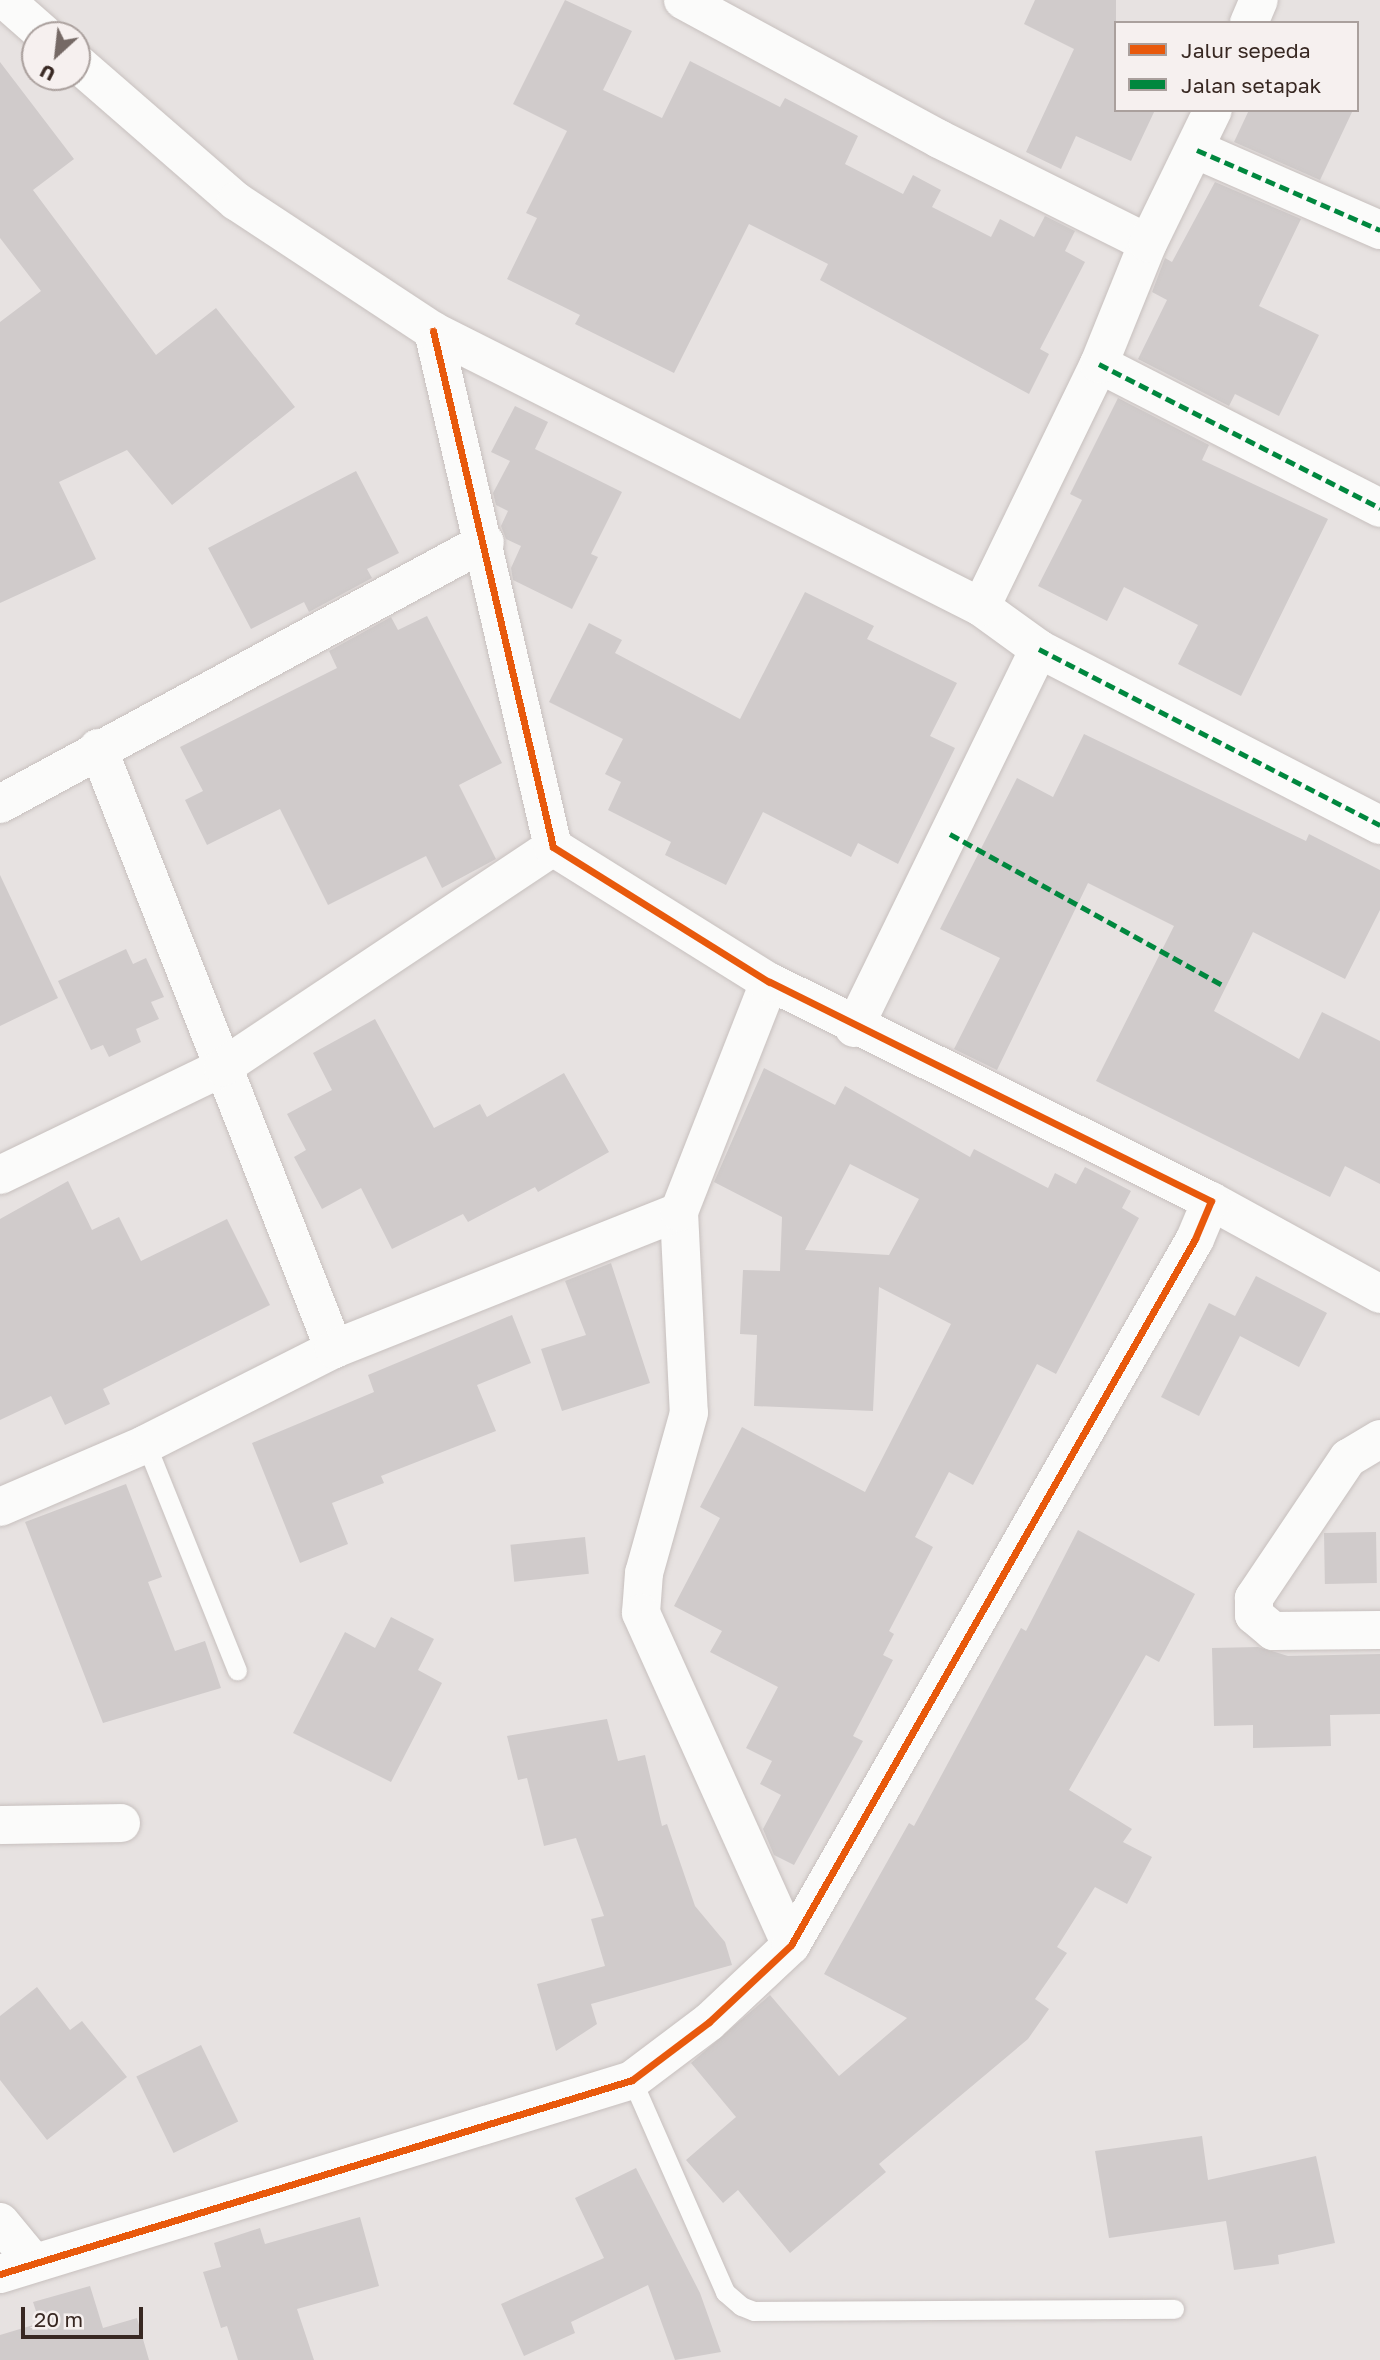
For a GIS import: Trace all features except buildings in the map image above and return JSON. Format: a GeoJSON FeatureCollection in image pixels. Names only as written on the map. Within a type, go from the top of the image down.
{"type":"FeatureCollection","features":[{"type":"Feature","properties":{"kind":"street"},"geometry":{"type":"LineString","coordinates":[[5,0],[29,21]]}},
{"type":"Feature","properties":{"kind":"street"},"geometry":{"type":"LineString","coordinates":[[683,0],[939,139],[1148,243]]}},
{"type":"Feature","properties":{"kind":"street"},"geometry":{"type":"LineString","coordinates":[[1251,21],[1259,0]]}},
{"type":"Feature","properties":{"kind":"street"},"geometry":{"type":"LineString","coordinates":[[91,75],[236,201],[433,331],[981,607],[1039,649],[1380,825]]}},
{"type":"Feature","properties":{"kind":"street"},"geometry":{"type":"LineString","coordinates":[[981,607],[1099,364],[1148,243],[1197,150],[1212,112]]}},
{"type":"Feature","properties":{"kind":"street"},"geometry":{"type":"LineString","coordinates":[[1197,150],[1380,230]]}},
{"type":"Feature","properties":{"kind":"street"},"geometry":{"type":"LineString","coordinates":[[433,331],[485,542],[553,847],[769,982],[854,1028],[1211,1201],[1380,1294]]}},
{"type":"Feature","properties":{"kind":"street"},"geometry":{"type":"LineString","coordinates":[[1099,364],[1380,508]]}},
{"type":"Feature","properties":{"kind":"street"},"geometry":{"type":"LineString","coordinates":[[0,804],[98,748],[485,542]]}},
{"type":"Feature","properties":{"kind":"street"},"geometry":{"type":"LineString","coordinates":[[854,1028],[1039,649]]}},
{"type":"Feature","properties":{"kind":"street"},"geometry":{"type":"LineString","coordinates":[[98,748],[334,1349]]}},
{"type":"Feature","properties":{"kind":"street"},"geometry":{"type":"LineString","coordinates":[[0,1175],[223,1067],[553,847]]}},
{"type":"Feature","properties":{"kind":"street"},"geometry":{"type":"LineString","coordinates":[[769,982],[679,1212],[689,1413],[644,1573],[641,1613],[791,1945]]}},
{"type":"Feature","properties":{"kind":"street"},"geometry":{"type":"LineString","coordinates":[[0,2222],[17,2269],[632,2080],[709,2022],[791,1945],[1195,1239],[1211,1201]]}},
{"type":"Feature","properties":{"kind":"street"},"geometry":{"type":"LineString","coordinates":[[0,1507],[146,1444],[334,1349],[679,1212]]}},
{"type":"Feature","properties":{"kind":"street"},"geometry":{"type":"LineString","coordinates":[[1380,1439],[1348,1458],[1254,1598],[1254,1615],[1273,1631],[1380,1630]]}},
{"type":"Feature","properties":{"kind":"street"},"geometry":{"type":"LineString","coordinates":[[0,1825],[121,1823]]}},
{"type":"Feature","properties":{"kind":"lane"},"geometry":{"type":"LineString","coordinates":[[146,1444],[237,1670]]}},
{"type":"Feature","properties":{"kind":"lane"},"geometry":{"type":"LineString","coordinates":[[632,2080],[725,2292],[741,2306],[754,2311],[1174,2309]]}},
{"type":"Feature","properties":{"kind":"marked path"},"geometry":{"type":"LineString","coordinates":[[1197,150],[1380,230]]}},
{"type":"Feature","properties":{"kind":"marked path"},"geometry":{"type":"LineString","coordinates":[[1099,364],[1380,508]]}},
{"type":"Feature","properties":{"kind":"marked path"},"geometry":{"type":"LineString","coordinates":[[1039,649],[1380,825]]}},
{"type":"Feature","properties":{"kind":"marked path"},"geometry":{"type":"LineString","coordinates":[[950,834],[1221,984]]}},
{"type":"Feature","properties":{"kind":"cycle path"},"geometry":{"type":"LineString","coordinates":[[0,2274],[632,2080],[709,2022],[791,1945],[1195,1239],[1211,1201],[769,982],[553,847],[433,331]]}}]}
